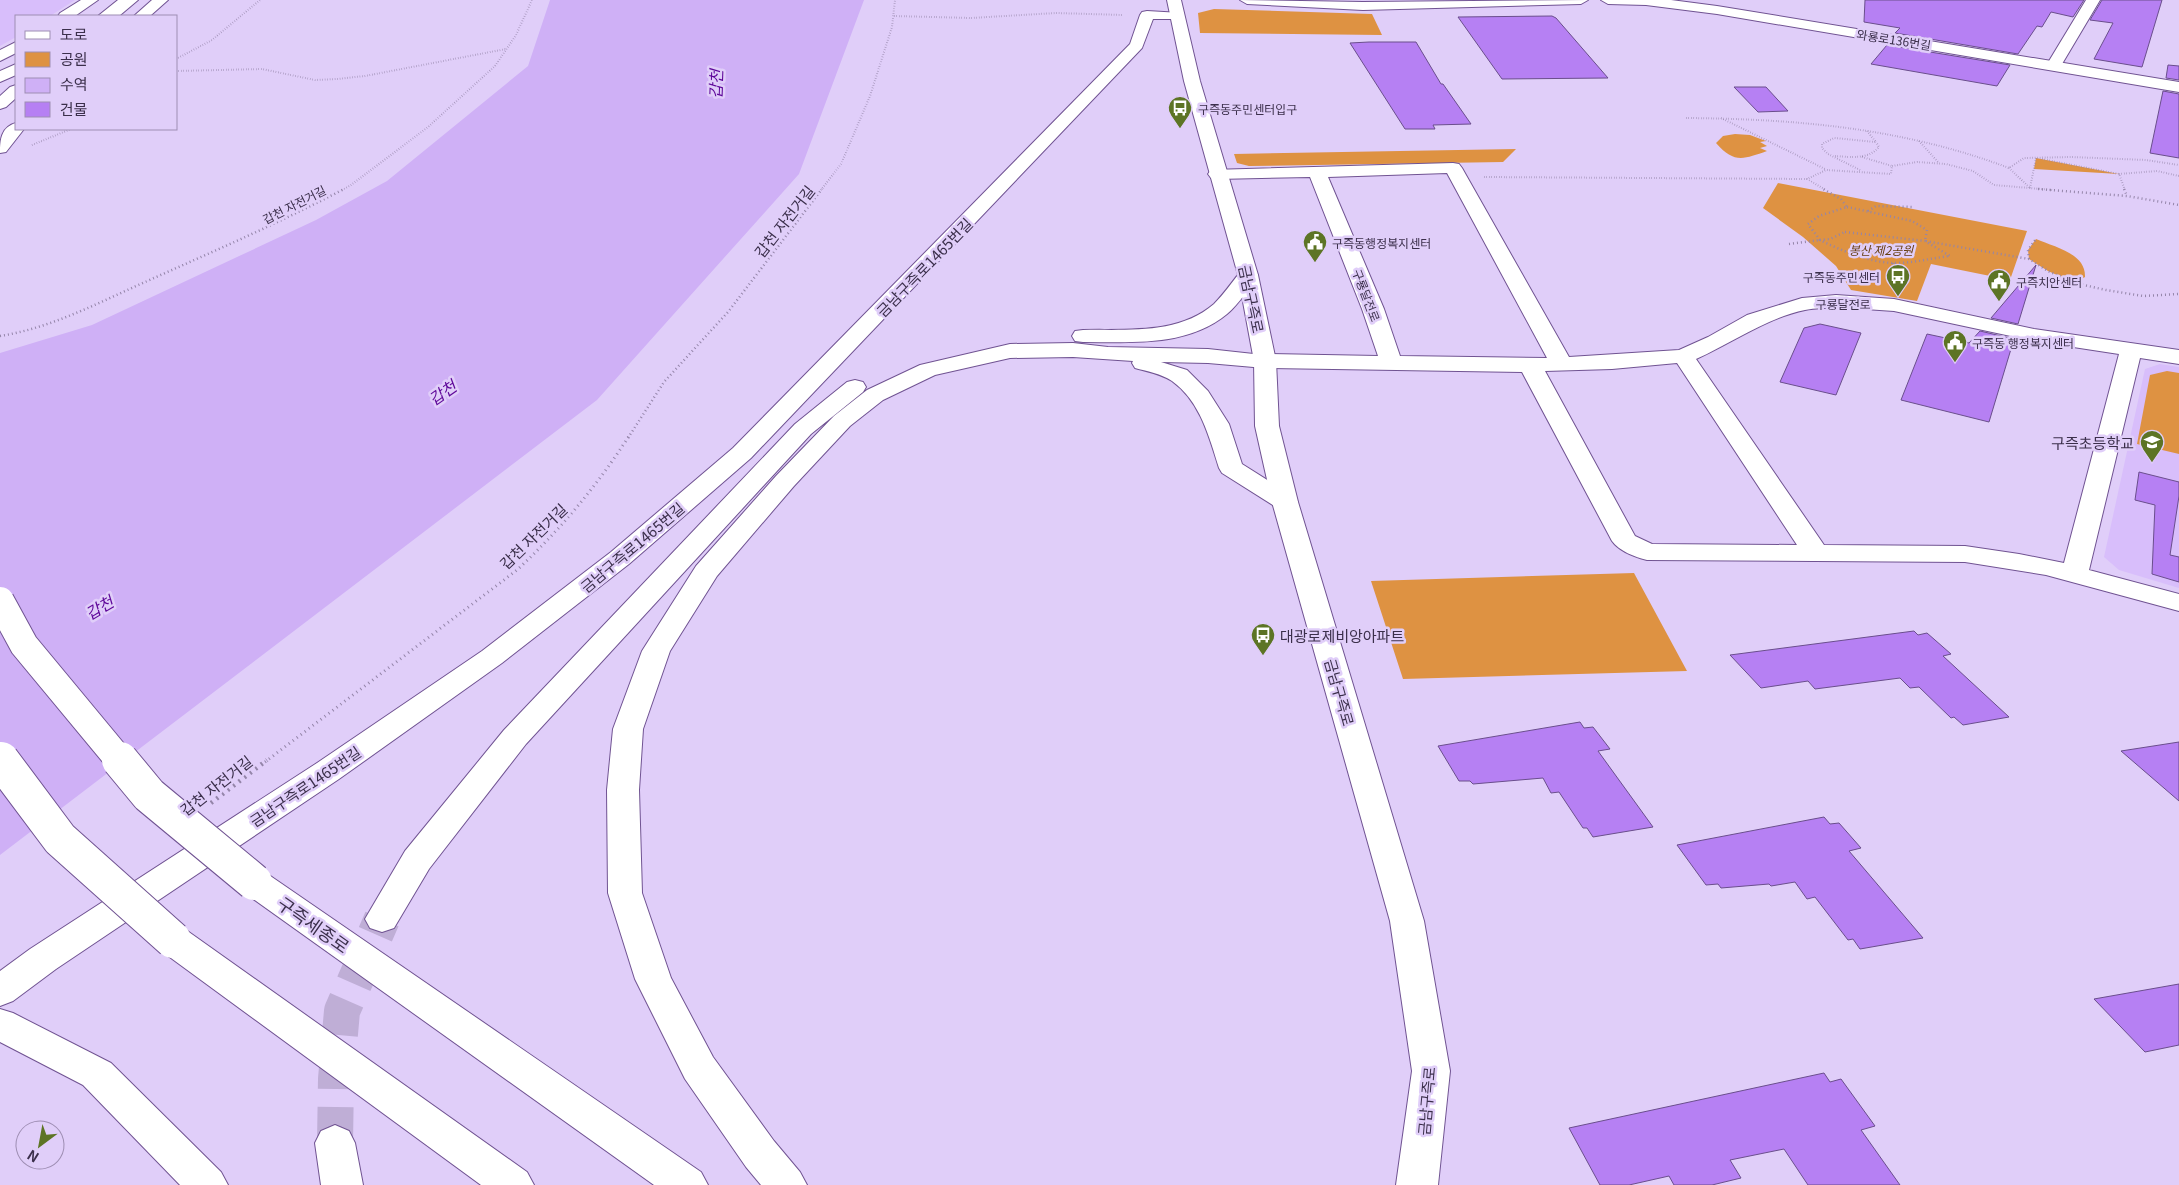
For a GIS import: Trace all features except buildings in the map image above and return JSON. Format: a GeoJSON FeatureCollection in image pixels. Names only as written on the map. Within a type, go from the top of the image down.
{"type":"FeatureCollection","features":[{"type":"Feature","properties":{"kind":"main road"},"geometry":{"type":"LineString","coordinates":[[67,15],[91,0]]}},
{"type":"Feature","properties":{"kind":"main road"},"geometry":{"type":"LineString","coordinates":[[106,15],[127,0]]}},
{"type":"Feature","properties":{"kind":"main road"},"geometry":{"type":"LineString","coordinates":[[111,15],[131,0]]}},
{"type":"Feature","properties":{"kind":"main road"},"geometry":{"type":"LineString","coordinates":[[140,15],[159,0]]}},
{"type":"Feature","properties":{"kind":"main road"},"geometry":{"type":"LineString","coordinates":[[1247,0],[1403,6],[1581,0]]}},
{"type":"Feature","properties":{"kind":"main road","name":"와룡로136번길"},"geometry":{"type":"LineString","coordinates":[[1608,0],[1645,1],[1717,10],[2179,87]]}},
{"type":"Feature","properties":{"kind":"main road"},"geometry":{"type":"LineString","coordinates":[[2054,66],[2093,0]]}},
{"type":"Feature","properties":{"kind":"main road"},"geometry":{"type":"LineString","coordinates":[[1147,15],[1175,8]]}},
{"type":"Feature","properties":{"kind":"main road","name":"금남구즉로"},"geometry":{"type":"LineString","coordinates":[[1175,8],[1217,174],[1248,275],[1265,361],[1267,426],[1285,502],[1406,921],[1431,1071],[1417,1185]]}},
{"type":"Feature","properties":{"kind":"main road","name":"금남구즉로1465번길"},"geometry":{"type":"LineString","coordinates":[[0,990],[43,959],[328,771],[484,663],[620,558],[742,453],[949,241],[1136,44],[1147,15]]}},
{"type":"Feature","properties":{"kind":"main road"},"geometry":{"type":"LineString","coordinates":[[0,56],[15,47]]}},
{"type":"Feature","properties":{"kind":"main road"},"geometry":{"type":"LineString","coordinates":[[0,77],[15,70]]}},
{"type":"Feature","properties":{"kind":"main road"},"geometry":{"type":"LineString","coordinates":[[0,93],[15,88]]}},
{"type":"Feature","properties":{"kind":"main road"},"geometry":{"type":"LineString","coordinates":[[0,104],[15,89]]}},
{"type":"Feature","properties":{"kind":"main road"},"geometry":{"type":"LineString","coordinates":[[2,144],[15,129]]}},
{"type":"Feature","properties":{"kind":"main road"},"geometry":{"type":"LineString","coordinates":[[1217,174],[1453,168],[1562,365]]}},
{"type":"Feature","properties":{"kind":"main road","name":"구룡달전로"},"geometry":{"type":"LineString","coordinates":[[1317,171],[1373,309],[1392,364]]}},
{"type":"Feature","properties":{"kind":"main road"},"geometry":{"type":"LineString","coordinates":[[382,919],[417,860],[515,737],[796,436],[854,388],[926,354],[992,340],[1160,335],[1191,328],[1220,309],[1248,275]]}},
{"type":"Feature","properties":{"kind":"main road","name":"구룡달전로"},"geometry":{"type":"LineString","coordinates":[[1208,356],[1265,361],[1530,365],[1562,365],[1683,356],[1763,317],[1802,304],[1836,300],[1894,305],[2034,335],[2179,357]]}},
{"type":"Feature","properties":{"kind":"main road"},"geometry":{"type":"LineString","coordinates":[[1083,336],[1208,356]]}},
{"type":"Feature","properties":{"kind":"main road"},"geometry":{"type":"LineString","coordinates":[[786,1185],[760,1154],[699,1068],[653,980],[626,893],[622,790],[628,729],[656,651],[706,572],[785,481],[842,421],[875,395],[928,370],[1010,351],[1073,350],[1108,354],[1208,356]]}},
{"type":"Feature","properties":{"kind":"main road"},"geometry":{"type":"LineString","coordinates":[[2075,573],[2131,351]]}},
{"type":"Feature","properties":{"kind":"main road"},"geometry":{"type":"LineString","coordinates":[[1108,354],[1151,365],[1179,376],[1200,396],[1217,424],[1231,468],[1285,502]]}},
{"type":"Feature","properties":{"kind":"main road"},"geometry":{"type":"LineString","coordinates":[[1683,356],[1816,553]]}},
{"type":"Feature","properties":{"kind":"main road"},"geometry":{"type":"LineString","coordinates":[[1530,365],[1625,541],[1648,552],[1965,554],[2002,558],[2075,573],[2179,603]]}},
{"type":"Feature","properties":{"kind":"main road","name":"구즉세종로"},"geometry":{"type":"LineString","coordinates":[[0,601],[24,646],[149,795],[254,882],[687,1185]]}},
{"type":"Feature","properties":{"kind":"main road"},"geometry":{"type":"LineString","coordinates":[[0,759],[60,839],[173,940],[513,1185]]}},
{"type":"Feature","properties":{"kind":"main road"},"geometry":{"type":"LineString","coordinates":[[0,1024],[97,1074],[207,1185]]}},
{"type":"Feature","properties":{"kind":"main road"},"geometry":{"type":"LineString","coordinates":[[335,1143],[342,1185]]}},
{"type":"Feature","properties":{"kind":"path"},"geometry":{"type":"LineString","coordinates":[[178,58],[212,40],[260,0]]}},
{"type":"Feature","properties":{"kind":"path","name":"갑천 자전거길"},"geometry":{"type":"LineString","coordinates":[[0,336],[24,332],[89,307],[284,220],[351,185],[428,128],[495,66],[516,36],[532,0]]}},
{"type":"Feature","properties":{"kind":"path","name":"갑천 자전거길"},"geometry":{"type":"LineString","coordinates":[[204,809],[517,570],[546,543],[578,507],[605,474],[664,382],[728,312],[841,164],[870,96],[894,16],[895,0]]}},
{"type":"Feature","properties":{"kind":"path"},"geometry":{"type":"LineString","coordinates":[[894,16],[971,18],[1056,13],[1147,15]]}},
{"type":"Feature","properties":{"kind":"path"},"geometry":{"type":"LineString","coordinates":[[178,71],[240,68],[262,70],[315,80],[338,79],[365,76],[507,49]]}},
{"type":"Feature","properties":{"kind":"path"},"geometry":{"type":"LineString","coordinates":[[1686,118],[1720,118],[1796,123],[1867,131],[1918,140],[1976,154],[2009,168],[2030,188]]}},
{"type":"Feature","properties":{"kind":"path"},"geometry":{"type":"LineString","coordinates":[[1720,118],[1826,170],[1891,174],[1892,166]]}},
{"type":"Feature","properties":{"kind":"path"},"geometry":{"type":"LineString","coordinates":[[1832,156],[1859,156],[1876,152],[1879,147],[1867,131]]}},
{"type":"Feature","properties":{"kind":"path"},"geometry":{"type":"LineString","coordinates":[[1862,172],[1832,156],[1822,148],[1822,144],[1834,138],[1876,142]]}},
{"type":"Feature","properties":{"kind":"path"},"geometry":{"type":"LineString","coordinates":[[1918,140],[1938,163]]}},
{"type":"Feature","properties":{"kind":"path"},"geometry":{"type":"LineString","coordinates":[[1859,156],[1892,166],[1908,162],[1938,163],[1966,168],[1986,176],[1994,185],[2127,196],[2179,204]]}},
{"type":"Feature","properties":{"kind":"path"},"geometry":{"type":"LineString","coordinates":[[2009,168],[2024,158],[2071,157],[2146,160],[2179,165]]}},
{"type":"Feature","properties":{"kind":"path"},"geometry":{"type":"LineString","coordinates":[[2030,188],[2030,178],[2034,170],[2036,158]]}},
{"type":"Feature","properties":{"kind":"path"},"geometry":{"type":"LineString","coordinates":[[2036,158],[2119,174],[2134,175],[2159,171],[2179,176]]}},
{"type":"Feature","properties":{"kind":"path"},"geometry":{"type":"LineString","coordinates":[[1479,177],[1807,179],[1826,170]]}},
{"type":"Feature","properties":{"kind":"path"},"geometry":{"type":"LineString","coordinates":[[2119,174],[2127,196]]}},
{"type":"Feature","properties":{"kind":"path"},"geometry":{"type":"LineString","coordinates":[[1807,179],[1841,200],[1847,208]]}},
{"type":"Feature","properties":{"kind":"path"},"geometry":{"type":"LineString","coordinates":[[1867,212],[1876,206],[1913,207]]}},
{"type":"Feature","properties":{"kind":"path"},"geometry":{"type":"LineString","coordinates":[[1847,208],[1912,221],[1927,230],[1925,241],[1950,256],[1893,263],[1874,260],[1834,248],[1820,240],[1808,224],[1819,216],[1847,208]]}},
{"type":"Feature","properties":{"kind":"path"},"geometry":{"type":"LineString","coordinates":[[1789,244],[1820,240],[1845,232],[1925,241],[2029,258],[2048,271],[2075,283],[2143,296],[2179,294]]}},
{"type":"Feature","properties":{"kind":"path"},"geometry":{"type":"LineString","coordinates":[[2029,258],[2028,250],[2036,239]]}},
{"type":"Feature","properties":{"kind":"shaded area"},"geometry":{"type":"Polygon","coordinates":[[[0,0],[75,0],[52,15],[15,15],[15,38],[0,46],[0,0]]]}},
{"type":"Feature","properties":{"kind":"shaded area","name":"구즉초등학교"},"geometry":{"type":"Polygon","coordinates":[[[2160,364],[2179,367],[2179,588],[2119,570],[2104,557],[2145,369],[2160,364]]]}},
{"type":"Feature","properties":{"kind":"green space"},"geometry":{"type":"Polygon","coordinates":[[[1214,9],[1372,14],[1382,35],[1200,33],[1198,13],[1214,9]]]}},
{"type":"Feature","properties":{"kind":"green space"},"geometry":{"type":"Polygon","coordinates":[[[1735,134],[1750,135],[1766,141],[1760,142],[1767,146],[1760,148],[1767,151],[1746,158],[1740,158],[1728,154],[1716,143],[1723,136],[1735,134]]]}},
{"type":"Feature","properties":{"kind":"green space"},"geometry":{"type":"Polygon","coordinates":[[[1516,149],[1503,162],[1249,166],[1237,163],[1234,154],[1516,149]]]}},
{"type":"Feature","properties":{"kind":"green space"},"geometry":{"type":"Polygon","coordinates":[[[2036,158],[2119,174],[2034,169],[2036,158]]]}},
{"type":"Feature","properties":{"kind":"green space","name":"봉산 제2공원"},"geometry":{"type":"Polygon","coordinates":[[[1778,183],[2027,231],[2010,280],[1931,264],[1917,301],[1851,290],[1836,266],[1803,237],[1763,208],[1778,183]]]}},
{"type":"Feature","properties":{"kind":"green space"},"geometry":{"type":"Polygon","coordinates":[[[2036,239],[2060,248],[2075,257],[2084,269],[2085,277],[2075,283],[2048,271],[2029,259],[2028,250],[2036,239]]]}},
{"type":"Feature","properties":{"kind":"green space"},"geometry":{"type":"Polygon","coordinates":[[[2167,371],[2179,373],[2179,454],[2137,444],[2150,375],[2167,371]]]}},
{"type":"Feature","properties":{"kind":"green space"},"geometry":{"type":"Polygon","coordinates":[[[1634,573],[1687,671],[1403,679],[1371,581],[1634,573]]]}},
{"type":"Feature","properties":{"kind":"water","name":"갑천"},"geometry":{"type":"Polygon","coordinates":[[[550,0],[864,0],[799,174],[597,400],[0,855],[0,353],[92,325],[316,220],[387,181],[528,66],[550,0]]]}},
{"type":"Feature","properties":{"kind":"tunnel"},"geometry":{"type":"LineString","coordinates":[[335,1143],[336,1079],[342,1011],[382,919]]}},
{"type":"Feature","properties":{"kind":"place","name":"구즉동주민센터입구"},"geometry":{"type":"Point","coordinates":[1180,129]}},
{"type":"Feature","properties":{"kind":"place","name":"구즉동행정복지센터"},"geometry":{"type":"Point","coordinates":[1315,263]}},
{"type":"Feature","properties":{"kind":"place","name":"구즉동주민센터"},"geometry":{"type":"Point","coordinates":[1898,297]}},
{"type":"Feature","properties":{"kind":"place","name":"구즉치안센터"},"geometry":{"type":"Point","coordinates":[1999,302]}},
{"type":"Feature","properties":{"kind":"place","name":"구즉동 행정복지센터"},"geometry":{"type":"Point","coordinates":[1955,363]}},
{"type":"Feature","properties":{"kind":"place","name":"구즉초등학교"},"geometry":{"type":"Point","coordinates":[2152,463]}},
{"type":"Feature","properties":{"kind":"place","name":"대광로제비앙아파트"},"geometry":{"type":"Point","coordinates":[1263,656]}}]}
